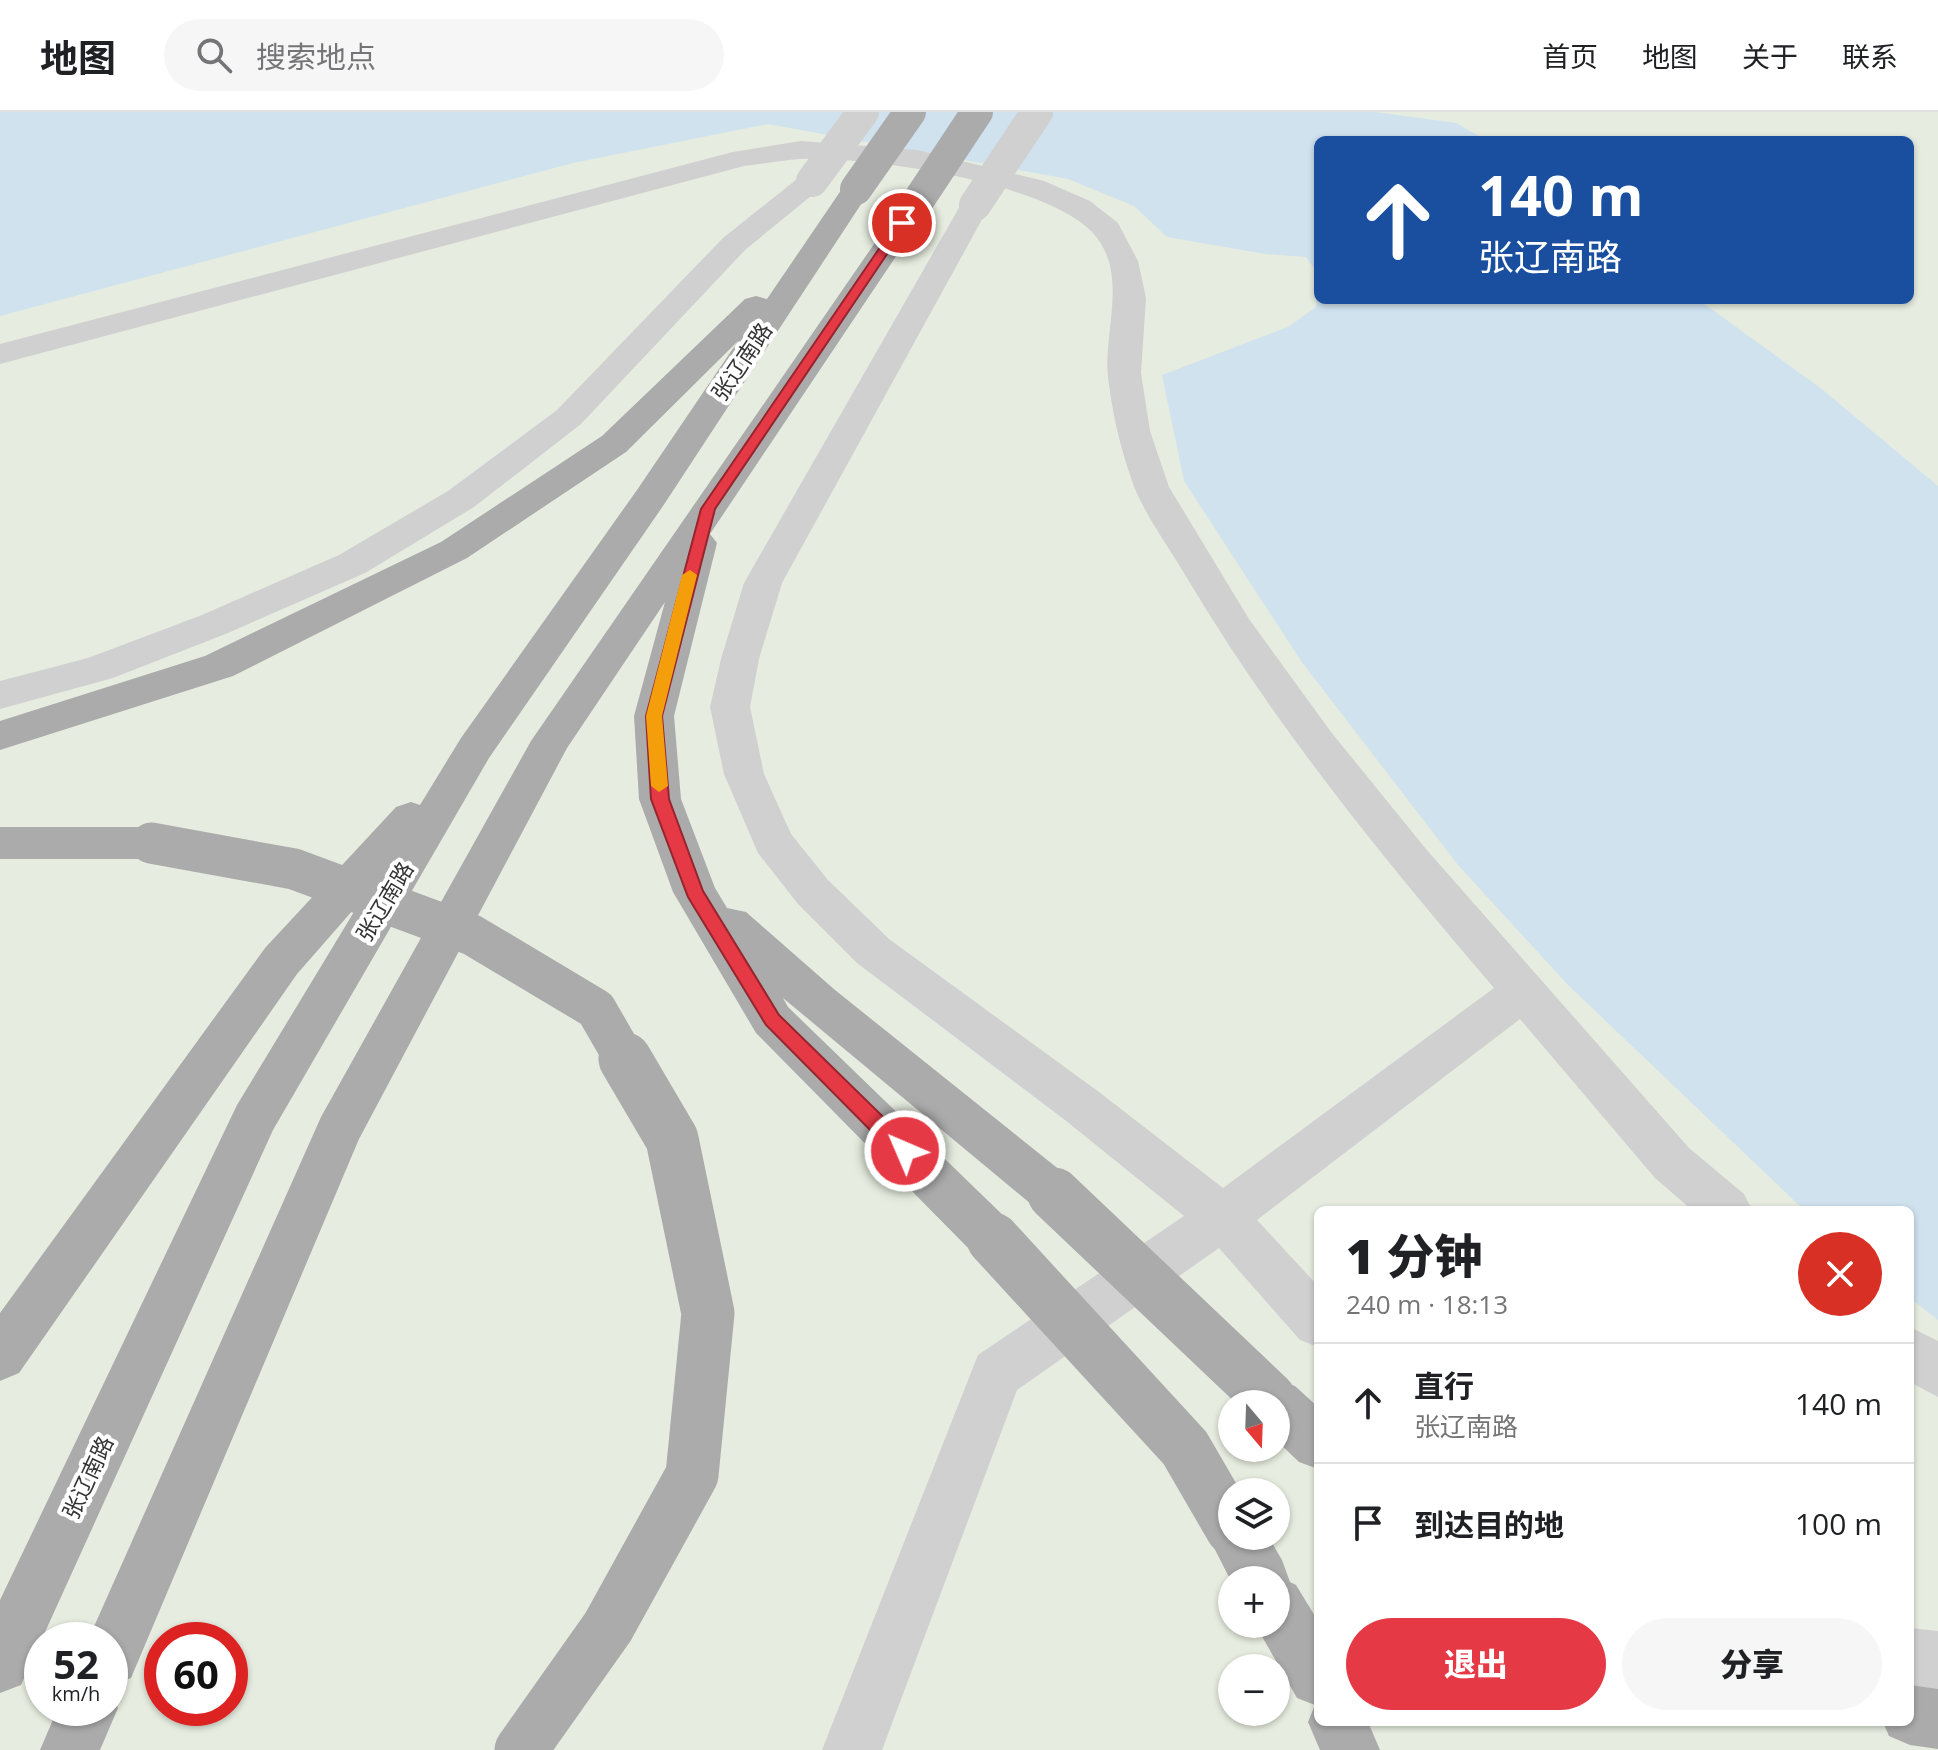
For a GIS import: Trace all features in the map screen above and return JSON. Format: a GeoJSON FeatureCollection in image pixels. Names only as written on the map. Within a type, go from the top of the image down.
{"type":"FeatureCollection","features":[{"type":"Feature","properties":{"kind":"main road","name":"张辽南路"},"geometry":{"type":"LineString","coordinates":[[0,1664],[254,1119],[475,748],[650,498],[910,112]]}},
{"type":"Feature","properties":{"kind":"main road"},"geometry":{"type":"LineString","coordinates":[[125,1622],[338,1132],[551,741],[977,112]]}},
{"type":"Feature","properties":{"kind":"main road"},"geometry":{"type":"LineString","coordinates":[[0,736],[219,666],[454,550],[614,444],[815,249]]}},
{"type":"Feature","properties":{"kind":"main road"},"geometry":{"type":"LineString","coordinates":[[708,509],[654,716],[660,799],[695,892],[772,1020],[993,1239],[1185,1448],[1218,1505]]}},
{"type":"Feature","properties":{"kind":"main road"},"geometry":{"type":"LineString","coordinates":[[0,1356],[281,961],[475,748]]}},
{"type":"Feature","properties":{"kind":"main road"},"geometry":{"type":"LineString","coordinates":[[0,843],[151,843],[294,869],[472,935],[596,1009],[672,1139],[708,1313],[692,1475],[608,1627],[521,1750]]}},
{"type":"Feature","properties":{"kind":"main road"},"geometry":{"type":"LineString","coordinates":[[695,892],[819,1003],[1054,1194],[1260,1390]]}},
{"type":"Feature","properties":{"kind":"main road"},"geometry":{"type":"LineString","coordinates":[[1290,1417],[1314,1439]]}},
{"type":"Feature","properties":{"kind":"main road"},"geometry":{"type":"LineString","coordinates":[[1290,1629],[1314,1670]]}},
{"type":"Feature","properties":{"kind":"main road"},"geometry":{"type":"LineString","coordinates":[[1914,1716],[1938,1719]]}},
{"type":"Feature","properties":{"kind":"main road"},"geometry":{"type":"LineString","coordinates":[[70,1750],[80,1726]]}},
{"type":"Feature","properties":{"kind":"main road"},"geometry":{"type":"LineString","coordinates":[[1340,1726],[1350,1750]]}},
{"type":"Feature","properties":{"kind":"street"},"geometry":{"type":"LineString","coordinates":[[0,695],[99,668],[215,624],[352,564],[461,499],[569,417],[734,244],[812,181],[863,112]]}},
{"type":"Feature","properties":{"kind":"street"},"geometry":{"type":"LineString","coordinates":[[1037,112],[975,205],[763,583],[740,659],[730,707],[744,774],[773,842],[813,892],[873,951],[1082,1106],[1223,1217],[1314,1319]]}},
{"type":"Feature","properties":{"kind":"street"},"geometry":{"type":"LineString","coordinates":[[0,354],[743,158],[801,150],[917,159],[1034,187],[1079,207],[1107,229],[1123,261],[1130,298],[1124,373],[1133,431],[1151,487],[1236,628],[1317,742],[1411,861],[1672,1163],[1722,1206]]}},
{"type":"Feature","properties":{"kind":"street"},"geometry":{"type":"LineString","coordinates":[[852,1750],[997,1373],[1223,1217],[1522,992]]}},
{"type":"Feature","properties":{"kind":"street"},"geometry":{"type":"LineString","coordinates":[[1914,1354],[1938,1372]]}},
{"type":"Feature","properties":{"kind":"street"},"geometry":{"type":"LineString","coordinates":[[1914,1657],[1938,1660]]}},
{"type":"Feature","properties":{"kind":"shaded area"},"geometry":{"type":"Polygon","coordinates":[[[0,112],[1938,112],[1938,1750],[0,1750],[0,112]]]}},
{"type":"Feature","properties":{"kind":"water"},"geometry":{"type":"Polygon","coordinates":[[[0,112],[1375,112],[1456,123],[1479,136],[1314,136],[1314,268],[1306,257],[1265,254],[1167,237],[1134,206],[1068,179],[768,124],[573,163],[0,316],[0,112]]]}},
{"type":"Feature","properties":{"kind":"water"},"geometry":{"type":"Polygon","coordinates":[[[1316,304],[1705,304],[1823,390],[1938,486],[1938,1320],[1914,1301],[1914,1206],[1800,1206],[1568,985],[1458,865],[1301,661],[1184,481],[1162,375],[1288,327],[1316,304]]]}},
{"type":"Feature","properties":{"kind":"slow traffic"},"geometry":{"type":"LineString","coordinates":[[659,786],[654,716],[690,575]]}},
{"type":"Feature","properties":{"kind":"route"},"geometry":{"type":"LineString","coordinates":[[902,223],[708,509],[654,716],[660,799],[695,892],[772,1020],[905,1151]]}}]}
